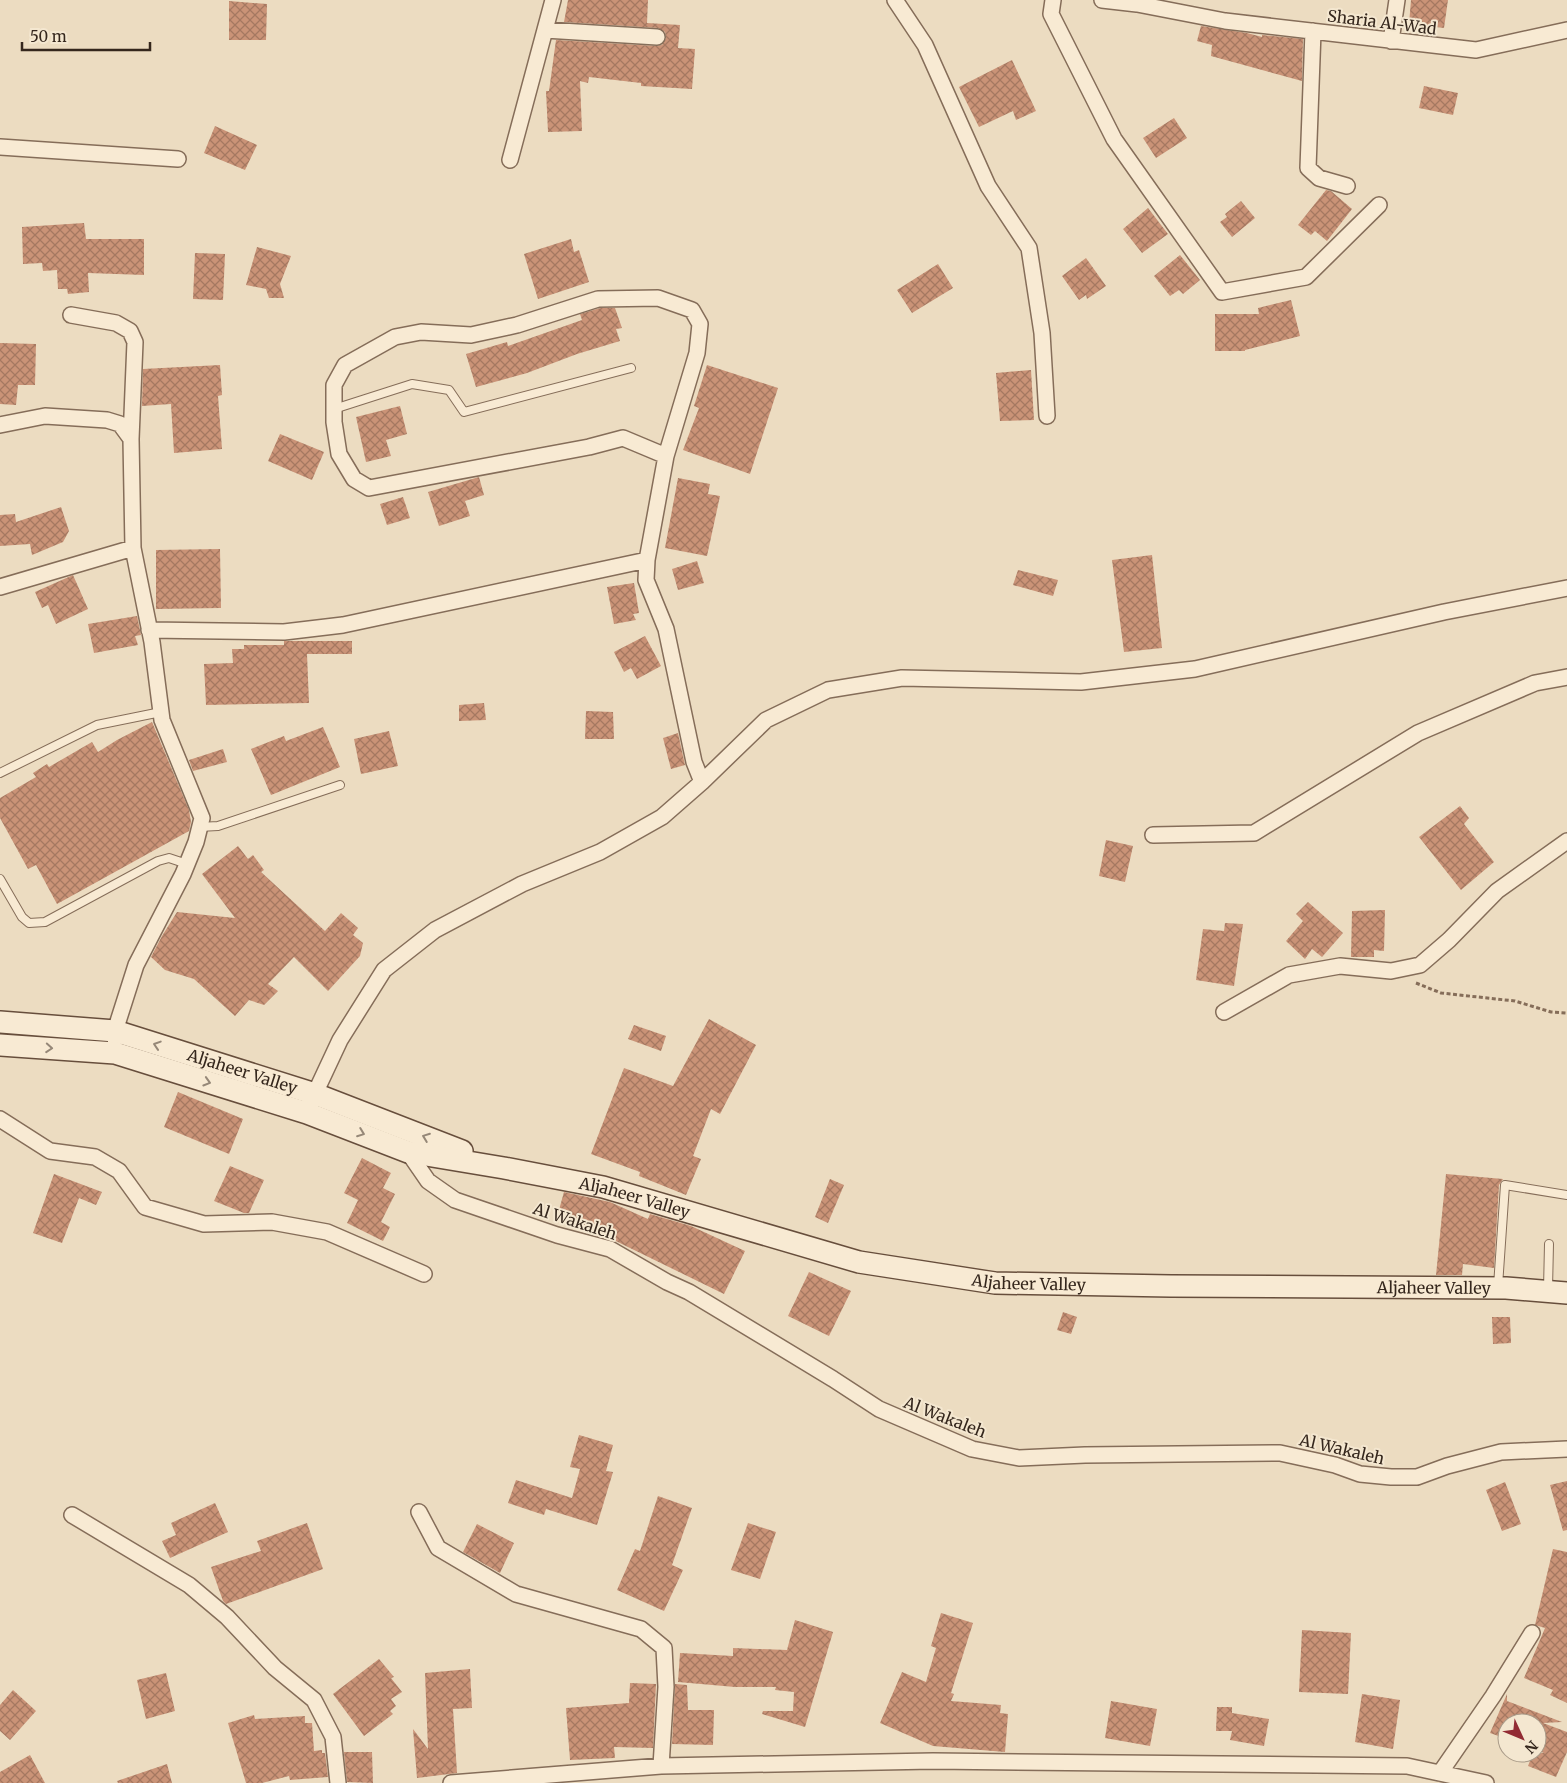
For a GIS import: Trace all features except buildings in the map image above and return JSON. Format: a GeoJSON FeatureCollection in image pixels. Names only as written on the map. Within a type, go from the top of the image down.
{"type":"FeatureCollection","features":[{"type":"Feature","properties":{"kind":"street"},"geometry":{"type":"LineString","coordinates":[[510,160],[553,0]]}},
{"type":"Feature","properties":{"kind":"street"},"geometry":{"type":"LineString","coordinates":[[895,0],[925,45],[988,186],[1029,248],[1042,334],[1046,416]]}},
{"type":"Feature","properties":{"kind":"street"},"geometry":{"type":"LineString","coordinates":[[1053,0],[1051,14],[1114,140],[1222,292],[1306,277],[1379,206]]}},
{"type":"Feature","properties":{"kind":"street","name":"Sharia Al-Wad"},"geometry":{"type":"LineString","coordinates":[[1102,0],[1138,4],[1225,21],[1476,50],[1567,30]]}},
{"type":"Feature","properties":{"kind":"street"},"geometry":{"type":"LineString","coordinates":[[1392,41],[1397,0]]}},
{"type":"Feature","properties":{"kind":"street"},"geometry":{"type":"LineString","coordinates":[[545,30],[657,37]]}},
{"type":"Feature","properties":{"kind":"street"},"geometry":{"type":"LineString","coordinates":[[1313,31],[1308,168],[1319,178],[1347,186]]}},
{"type":"Feature","properties":{"kind":"street"},"geometry":{"type":"LineString","coordinates":[[0,147],[178,159]]}},
{"type":"Feature","properties":{"kind":"street"},"geometry":{"type":"LineString","coordinates":[[666,456],[622,438],[579,449],[370,488],[354,479],[340,454],[334,422],[334,385],[346,365],[395,337],[421,332],[472,335],[518,325],[598,299],[658,298],[692,310],[700,324],[697,353],[666,456],[647,560],[646,580],[666,629],[694,762],[702,782]]}},
{"type":"Feature","properties":{"kind":"street"},"geometry":{"type":"LineString","coordinates":[[71,316],[116,324],[130,331],[135,342],[131,439],[133,548],[149,630],[162,720],[202,818],[196,842],[187,864],[136,965],[115,1031],[115,1053]]}},
{"type":"Feature","properties":{"kind":"street"},"geometry":{"type":"LineString","coordinates":[[0,425],[45,416],[107,420],[120,424],[131,439]]}},
{"type":"Feature","properties":{"kind":"street"},"geometry":{"type":"LineString","coordinates":[[0,587],[133,548]]}},
{"type":"Feature","properties":{"kind":"street"},"geometry":{"type":"LineString","coordinates":[[149,630],[284,632],[343,625],[647,560]]}},
{"type":"Feature","properties":{"kind":"street"},"geometry":{"type":"LineString","coordinates":[[311,1104],[340,1040],[384,970],[435,930],[522,884],[600,852],[662,817],[702,782],[766,720],[828,690],[902,678],[1081,682],[1195,669],[1444,612],[1567,588]]}},
{"type":"Feature","properties":{"kind":"street"},"geometry":{"type":"LineString","coordinates":[[1153,835],[1254,833],[1418,733],[1535,684],[1567,677]]}},
{"type":"Feature","properties":{"kind":"street"},"geometry":{"type":"LineString","coordinates":[[1224,1012],[1289,975],[1340,966],[1391,971],[1420,965],[1449,940],[1497,891],[1567,841]]}},
{"type":"Feature","properties":{"kind":"street","name":"Aljaheer Valley"},"geometry":{"type":"LineString","coordinates":[[0,1022],[115,1031],[311,1104],[504,1168]]}},
{"type":"Feature","properties":{"kind":"street","name":"Aljaheer Valley"},"geometry":{"type":"LineString","coordinates":[[0,1045],[115,1053],[311,1104],[408,1152],[504,1168],[603,1188],[859,1262],[995,1282],[1171,1286],[1498,1288],[1558,1292]]}},
{"type":"Feature","properties":{"kind":"street"},"geometry":{"type":"LineString","coordinates":[[0,1119],[50,1151],[95,1157],[119,1171],[144,1207],[204,1224],[272,1222],[327,1232],[424,1274]]}},
{"type":"Feature","properties":{"kind":"street","name":"Al Wakaleh"},"geometry":{"type":"LineString","coordinates":[[408,1152],[428,1181],[455,1200],[557,1236],[610,1249],[667,1282],[689,1292],[879,1409],[972,1449],[1019,1458],[1085,1455],[1280,1453],[1335,1465],[1360,1474],[1417,1477],[1446,1466],[1501,1452],[1567,1449]]}},
{"type":"Feature","properties":{"kind":"street"},"geometry":{"type":"LineString","coordinates":[[419,1512],[438,1548],[516,1594],[641,1629],[664,1648],[666,1687],[661,1766]]}},
{"type":"Feature","properties":{"kind":"street"},"geometry":{"type":"LineString","coordinates":[[72,1514],[190,1584],[227,1617],[275,1668],[314,1700],[333,1737],[338,1783]]}},
{"type":"Feature","properties":{"kind":"street"},"geometry":{"type":"LineString","coordinates":[[1440,1773],[1493,1696],[1532,1633]]}},
{"type":"Feature","properties":{"kind":"street"},"geometry":{"type":"LineString","coordinates":[[451,1783],[661,1766],[934,1760],[1407,1766],[1486,1783]]}},
{"type":"Feature","properties":{"kind":"lane"},"geometry":{"type":"LineString","coordinates":[[334,409],[412,384],[448,390],[464,412],[631,368]]}},
{"type":"Feature","properties":{"kind":"lane"},"geometry":{"type":"LineString","coordinates":[[0,772],[97,725],[161,712]]}},
{"type":"Feature","properties":{"kind":"lane"},"geometry":{"type":"LineString","coordinates":[[200,827],[218,826],[340,785]]}},
{"type":"Feature","properties":{"kind":"lane"},"geometry":{"type":"LineString","coordinates":[[0,879],[22,917],[29,923],[44,922],[158,861],[169,858],[187,864]]}},
{"type":"Feature","properties":{"kind":"lane"},"geometry":{"type":"LineString","coordinates":[[1498,1288],[1505,1185],[1567,1195]]}},
{"type":"Feature","properties":{"kind":"lane"},"geometry":{"type":"LineString","coordinates":[[1549,1244],[1558,1292]]}},
{"type":"Feature","properties":{"kind":"path"},"geometry":{"type":"LineString","coordinates":[[1391,971],[1441,993],[1515,1001],[1551,1012],[1567,1013]]}}]}
